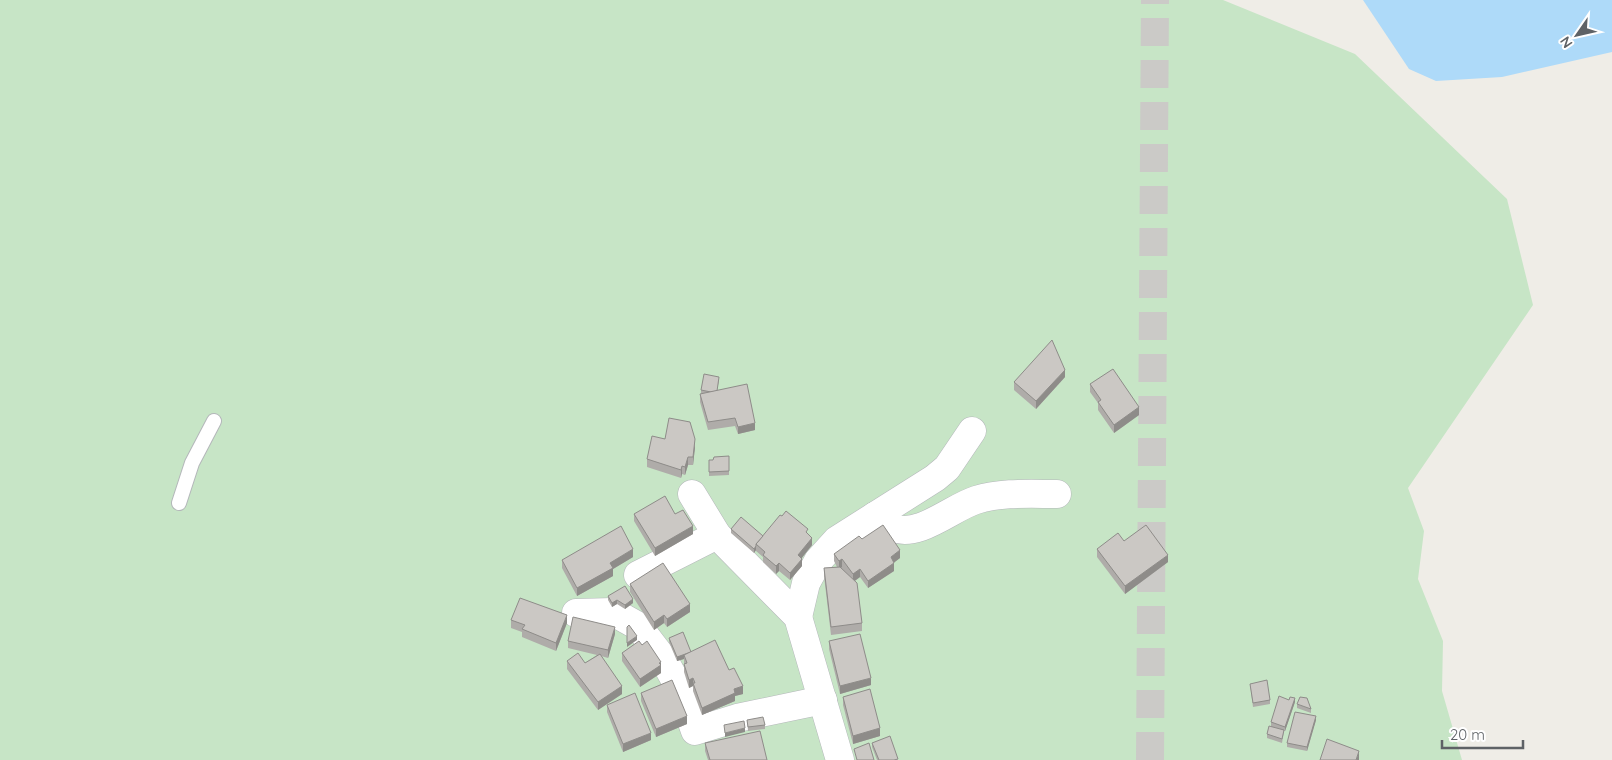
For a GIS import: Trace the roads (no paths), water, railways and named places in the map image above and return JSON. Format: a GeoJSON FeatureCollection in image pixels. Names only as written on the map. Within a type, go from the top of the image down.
{"type":"FeatureCollection","features":[{"type":"Feature","properties":{"kind":"street"},"geometry":{"type":"LineString","coordinates":[[798,617],[806,583],[818,561],[836,540],[941,473],[947,468],[972,431]]}},
{"type":"Feature","properties":{"kind":"street"},"geometry":{"type":"LineString","coordinates":[[692,494],[717,535],[798,617],[840,760]]}},
{"type":"Feature","properties":{"kind":"street"},"geometry":{"type":"LineString","coordinates":[[875,516],[895,528],[906,530],[919,528],[982,498],[997,495],[1057,494]]}},
{"type":"Feature","properties":{"kind":"street"},"geometry":{"type":"LineString","coordinates":[[638,575],[717,535]]}},
{"type":"Feature","properties":{"kind":"street"},"geometry":{"type":"LineString","coordinates":[[576,613],[612,612],[638,626],[664,660],[681,691],[695,731],[737,718],[823,700]]}},
{"type":"Feature","properties":{"kind":"lane"},"geometry":{"type":"LineString","coordinates":[[179,503],[192,463],[214,421]]}},
{"type":"Feature","properties":{"kind":"water"},"geometry":{"type":"Polygon","coordinates":[[[1363,0],[1612,0],[1612,52],[1502,77],[1436,81],[1409,69],[1363,0]]]}},
{"type":"Feature","properties":{"kind":"tunnel"},"geometry":{"type":"LineString","coordinates":[[1150,760],[1155,0]]}}]}
